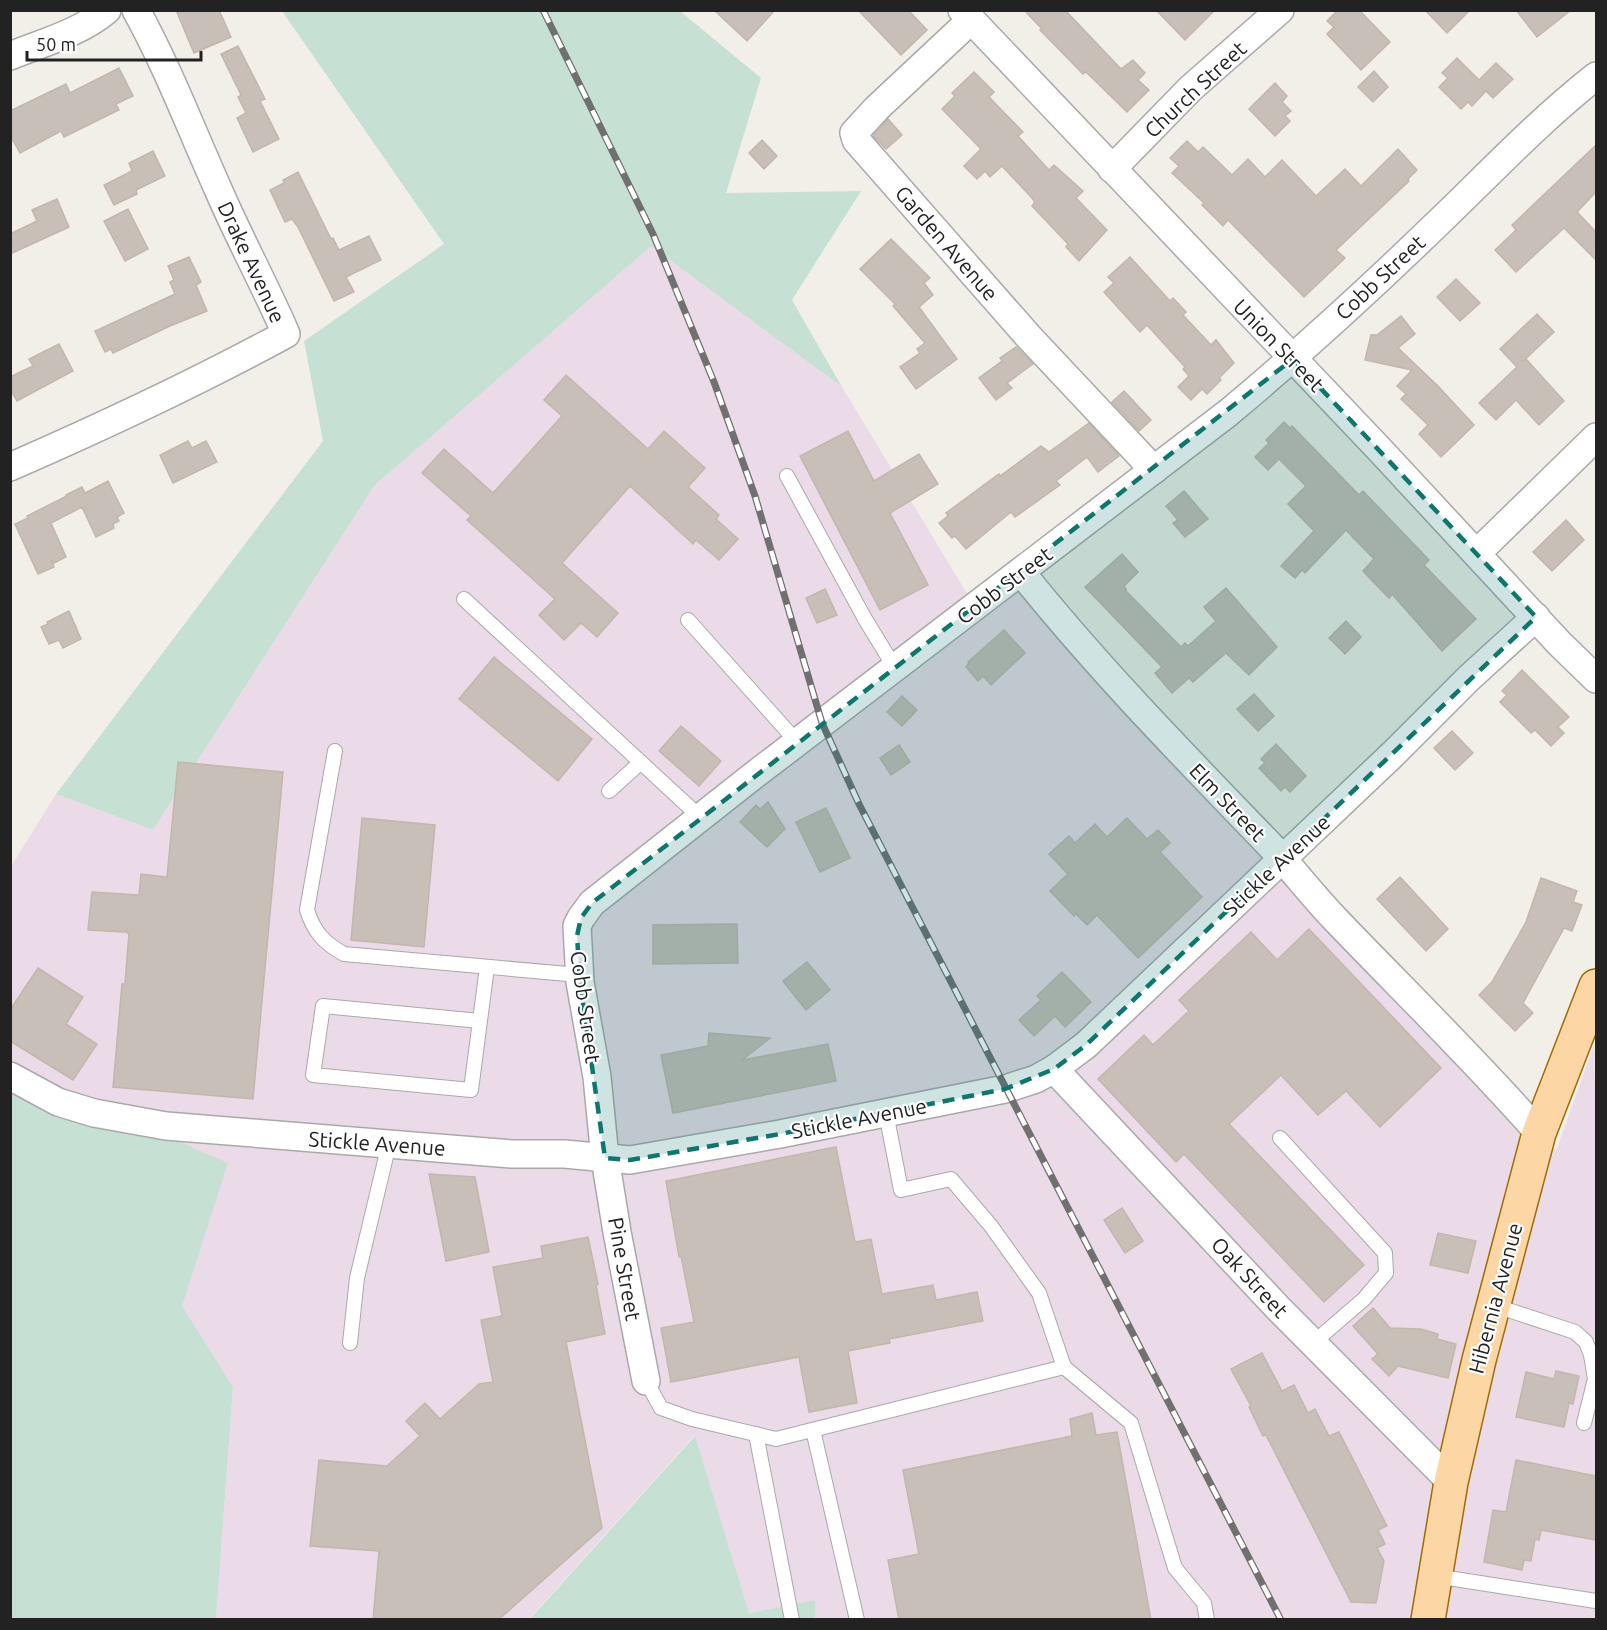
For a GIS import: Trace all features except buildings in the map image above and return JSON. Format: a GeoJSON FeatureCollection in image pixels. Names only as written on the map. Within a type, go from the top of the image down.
{"type":"FeatureCollection","features":[{"type":"Feature","properties":{"kind":"main road","name":"Hibernia Avenue"},"geometry":{"type":"LineString","coordinates":[[1428,1620],[1451,1482],[1493,1305],[1539,1133],[1596,986]]}},
{"type":"Feature","properties":{"kind":"street"},"geometry":{"type":"LineString","coordinates":[[10,57],[98,18],[107,10]]}},
{"type":"Feature","properties":{"kind":"street","name":"Drake Avenue"},"geometry":{"type":"LineString","coordinates":[[10,467],[77,438],[245,357],[286,334],[218,191],[173,84],[135,10]]}},
{"type":"Feature","properties":{"kind":"street","name":"Church Street"},"geometry":{"type":"LineString","coordinates":[[1112,169],[1191,88],[1280,10]]}},
{"type":"Feature","properties":{"kind":"street","name":"Union Street"},"geometry":{"type":"LineString","coordinates":[[966,15],[1477,553],[1558,643],[1596,679]]}},
{"type":"Feature","properties":{"kind":"street","name":"Garden Avenue"},"geometry":{"type":"LineString","coordinates":[[966,15],[854,133],[856,140],[1028,336],[1154,470]]}},
{"type":"Feature","properties":{"kind":"street","name":"Cobb Street"},"geometry":{"type":"LineString","coordinates":[[605,1158],[597,1077],[579,975],[577,936],[577,926],[592,903],[797,742],[1228,413],[1293,359],[1438,224],[1562,103],[1596,76]]}},
{"type":"Feature","properties":{"kind":"street"},"geometry":{"type":"LineString","coordinates":[[1477,553],[1596,437]]}},
{"type":"Feature","properties":{"kind":"street","name":"Elm Street"},"geometry":{"type":"LineString","coordinates":[[1022,572],[1065,627],[1155,726],[1500,1089],[1539,1133]]}},
{"type":"Feature","properties":{"kind":"street","name":"Stickle Avenue"},"geometry":{"type":"LineString","coordinates":[[10,1076],[58,1102],[94,1113],[166,1126],[512,1154],[564,1154],[630,1160],[780,1134],[1005,1089],[1036,1079],[1054,1069],[1086,1045],[1393,754],[1469,678],[1536,617]]}},
{"type":"Feature","properties":{"kind":"street","name":"Oak Street"},"geometry":{"type":"LineString","coordinates":[[1054,1069],[1313,1343],[1451,1482]]}},
{"type":"Feature","properties":{"kind":"street","name":"Pine Street"},"geometry":{"type":"LineString","coordinates":[[605,1158],[646,1381]]}},
{"type":"Feature","properties":{"kind":"lane"},"geometry":{"type":"LineString","coordinates":[[787,476],[894,668]]}},
{"type":"Feature","properties":{"kind":"lane"},"geometry":{"type":"LineString","coordinates":[[464,599],[700,817]]}},
{"type":"Feature","properties":{"kind":"lane"},"geometry":{"type":"LineString","coordinates":[[688,620],[797,742]]}},
{"type":"Feature","properties":{"kind":"lane"},"geometry":{"type":"LineString","coordinates":[[335,751],[307,910],[311,924],[328,945],[344,954],[579,975]]}},
{"type":"Feature","properties":{"kind":"lane"},"geometry":{"type":"LineString","coordinates":[[609,791],[641,762]]}},
{"type":"Feature","properties":{"kind":"lane"},"geometry":{"type":"LineString","coordinates":[[480,1021],[323,1006],[312,1075],[471,1090],[480,1021],[487,967]]}},
{"type":"Feature","properties":{"kind":"lane"},"geometry":{"type":"LineString","coordinates":[[886,1113],[901,1190],[951,1179],[991,1226],[1039,1293],[1064,1368],[1131,1423],[1175,1568],[1204,1602],[1208,1620]]}},
{"type":"Feature","properties":{"kind":"lane"},"geometry":{"type":"LineString","coordinates":[[1280,1138],[1384,1252],[1386,1273],[1364,1299],[1313,1343]]}},
{"type":"Feature","properties":{"kind":"lane"},"geometry":{"type":"LineString","coordinates":[[350,1343],[357,1278],[389,1144]]}},
{"type":"Feature","properties":{"kind":"lane"},"geometry":{"type":"LineString","coordinates":[[1493,1305],[1575,1332],[1586,1342],[1595,1379],[1584,1423]]}},
{"type":"Feature","properties":{"kind":"lane"},"geometry":{"type":"LineString","coordinates":[[646,1381],[661,1408],[692,1419],[776,1439],[1064,1368]]}},
{"type":"Feature","properties":{"kind":"lane"},"geometry":{"type":"LineString","coordinates":[[813,1430],[857,1620]]}},
{"type":"Feature","properties":{"kind":"lane"},"geometry":{"type":"LineString","coordinates":[[756,1434],[792,1620]]}},
{"type":"Feature","properties":{"kind":"lane"},"geometry":{"type":"LineString","coordinates":[[1435,1576],[1596,1601]]}},
{"type":"Feature","properties":{"kind":"highlighted area"},"geometry":{"type":"Polygon","coordinates":[[[1293,359],[1536,617],[1086,1045],[1054,1069],[1005,1089],[780,1134],[630,1160],[605,1158],[580,982],[577,936],[581,918],[592,903],[1293,359]]]}},
{"type":"Feature","properties":{"kind":"shaded area"},"geometry":{"type":"Polygon","coordinates":[[[651,245],[842,387],[977,610],[1018,581],[1556,1151],[1594,1045],[1596,1619],[815,1620],[815,1600],[749,1613],[694,1436],[529,1619],[216,1619],[233,1387],[181,1306],[227,1163],[11,1107],[10,868],[56,794],[153,830],[374,486],[651,245]]]}},
{"type":"Feature","properties":{"kind":"green space"},"geometry":{"type":"Polygon","coordinates":[[[282,11],[680,11],[761,78],[726,193],[861,191],[792,300],[842,387],[651,246],[374,486],[153,830],[56,794],[323,441],[304,341],[444,244],[282,11]]]}},
{"type":"Feature","properties":{"kind":"green space"},"geometry":{"type":"Polygon","coordinates":[[[10,1068],[228,1163],[182,1306],[233,1387],[216,1619],[11,1619],[10,1068]]]}},
{"type":"Feature","properties":{"kind":"green space"},"geometry":{"type":"Polygon","coordinates":[[[695,1436],[749,1613],[815,1600],[815,1619],[529,1620],[695,1436]]]}},
{"type":"Feature","properties":{"kind":"railway"},"geometry":{"type":"LineString","coordinates":[[543,10],[653,234],[714,382],[755,496],[822,723],[859,804],[1281,1620]]}}]}
